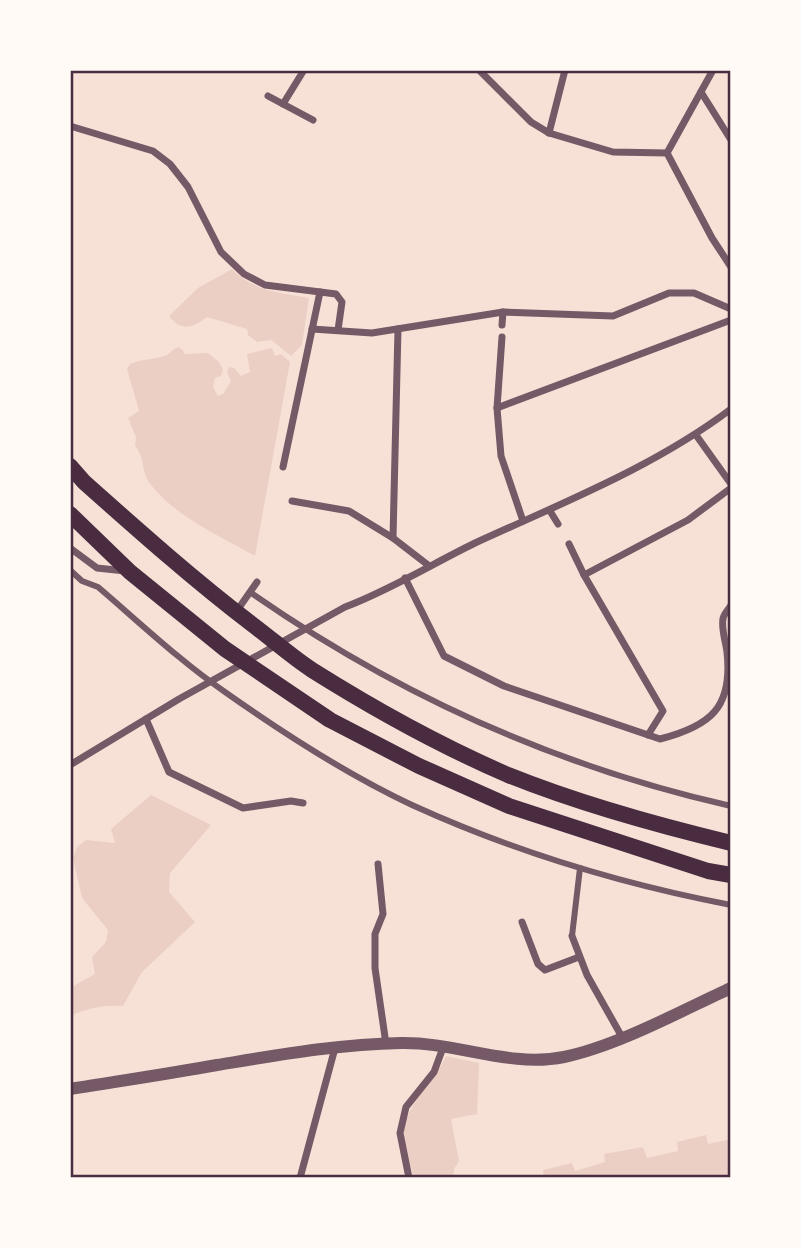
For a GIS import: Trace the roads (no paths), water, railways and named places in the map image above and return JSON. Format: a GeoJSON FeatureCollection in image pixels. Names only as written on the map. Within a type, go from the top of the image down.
{"type":"FeatureCollection","features":[{"type":"Feature","properties":{"kind":"main road"},"geometry":{"type":"LineString","coordinates":[[70,457],[84,482]]}},
{"type":"Feature","properties":{"kind":"main road"},"geometry":{"type":"LineString","coordinates":[[70,466],[84,482],[189,575],[310,669],[376,708],[509,775],[664,827],[731,843]]}},
{"type":"Feature","properties":{"kind":"main road"},"geometry":{"type":"LineString","coordinates":[[70,514],[130,572],[225,649],[320,713],[419,766],[509,806],[708,871],[731,875]]}},
{"type":"Feature","properties":{"kind":"street"},"geometry":{"type":"LineString","coordinates":[[283,104],[304,70]]}},
{"type":"Feature","properties":{"kind":"street"},"geometry":{"type":"LineString","coordinates":[[479,70],[531,122],[549,132],[613,152],[667,153]]}},
{"type":"Feature","properties":{"kind":"street"},"geometry":{"type":"LineString","coordinates":[[549,132],[565,70]]}},
{"type":"Feature","properties":{"kind":"street"},"geometry":{"type":"LineString","coordinates":[[667,153],[713,70]]}},
{"type":"Feature","properties":{"kind":"street"},"geometry":{"type":"LineString","coordinates":[[701,92],[731,140]]}},
{"type":"Feature","properties":{"kind":"street"},"geometry":{"type":"LineString","coordinates":[[268,96],[313,120]]}},
{"type":"Feature","properties":{"kind":"street"},"geometry":{"type":"LineString","coordinates":[[70,126],[153,151],[170,164],[188,187],[221,252],[244,274],[265,285],[336,294],[342,302],[338,330]]}},
{"type":"Feature","properties":{"kind":"street"},"geometry":{"type":"LineString","coordinates":[[667,153],[712,238],[731,267]]}},
{"type":"Feature","properties":{"kind":"street"},"geometry":{"type":"LineString","coordinates":[[283,467],[320,292]]}},
{"type":"Feature","properties":{"kind":"street"},"geometry":{"type":"LineString","coordinates":[[312,328],[372,333],[503,312],[613,316],[669,293],[694,293],[731,309]]}},
{"type":"Feature","properties":{"kind":"street"},"geometry":{"type":"LineString","coordinates":[[502,325],[503,312]]}},
{"type":"Feature","properties":{"kind":"street"},"geometry":{"type":"LineString","coordinates":[[497,408],[731,320]]}},
{"type":"Feature","properties":{"kind":"street"},"geometry":{"type":"LineString","coordinates":[[393,538],[398,329]]}},
{"type":"Feature","properties":{"kind":"street"},"geometry":{"type":"LineString","coordinates":[[502,337],[497,408],[501,456],[523,521]]}},
{"type":"Feature","properties":{"kind":"street"},"geometry":{"type":"LineString","coordinates":[[70,765],[186,695],[345,607],[370,598],[428,565],[550,510],[696,435],[731,409]]}},
{"type":"Feature","properties":{"kind":"street"},"geometry":{"type":"LineString","coordinates":[[583,575],[688,520],[731,486],[696,435]]}},
{"type":"Feature","properties":{"kind":"street"},"geometry":{"type":"LineString","coordinates":[[292,501],[349,511],[393,538],[428,565]]}},
{"type":"Feature","properties":{"kind":"street"},"geometry":{"type":"LineString","coordinates":[[550,510],[558,524]]}},
{"type":"Feature","properties":{"kind":"street"},"geometry":{"type":"LineString","coordinates":[[569,544],[583,575],[663,711],[648,735]]}},
{"type":"Feature","properties":{"kind":"street"},"geometry":{"type":"LineString","coordinates":[[70,548],[97,568],[130,572]]}},
{"type":"Feature","properties":{"kind":"street"},"geometry":{"type":"LineString","coordinates":[[70,570],[82,581],[98,587],[223,691],[289,735],[410,804],[461,826],[580,868],[686,897],[731,905]]}},
{"type":"Feature","properties":{"kind":"street"},"geometry":{"type":"LineString","coordinates":[[405,578],[444,656],[504,686],[660,739],[697,726],[713,713],[724,697],[729,676],[723,619],[731,605]]}},
{"type":"Feature","properties":{"kind":"street"},"geometry":{"type":"LineString","coordinates":[[236,612],[257,582]]}},
{"type":"Feature","properties":{"kind":"street"},"geometry":{"type":"LineString","coordinates":[[250,592],[292,621],[400,684],[498,732],[625,779],[731,806]]}},
{"type":"Feature","properties":{"kind":"street"},"geometry":{"type":"LineString","coordinates":[[146,719],[169,772],[243,808],[291,801],[303,803]]}},
{"type":"Feature","properties":{"kind":"street"},"geometry":{"type":"LineString","coordinates":[[378,864],[383,914],[375,934],[375,968],[386,1044]]}},
{"type":"Feature","properties":{"kind":"street"},"geometry":{"type":"LineString","coordinates":[[580,868],[572,936],[579,957],[622,1037]]}},
{"type":"Feature","properties":{"kind":"street"},"geometry":{"type":"LineString","coordinates":[[522,922],[538,964],[545,970],[579,957]]}},
{"type":"Feature","properties":{"kind":"street"},"geometry":{"type":"LineString","coordinates":[[70,1089],[304,1050],[386,1044],[444,1045],[541,1061],[567,1057],[622,1037],[731,988]]}},
{"type":"Feature","properties":{"kind":"street"},"geometry":{"type":"LineString","coordinates":[[409,1178],[400,1133],[406,1107],[434,1072],[444,1045]]}},
{"type":"Feature","properties":{"kind":"street"},"geometry":{"type":"LineString","coordinates":[[300,1178],[335,1048]]}}]}
